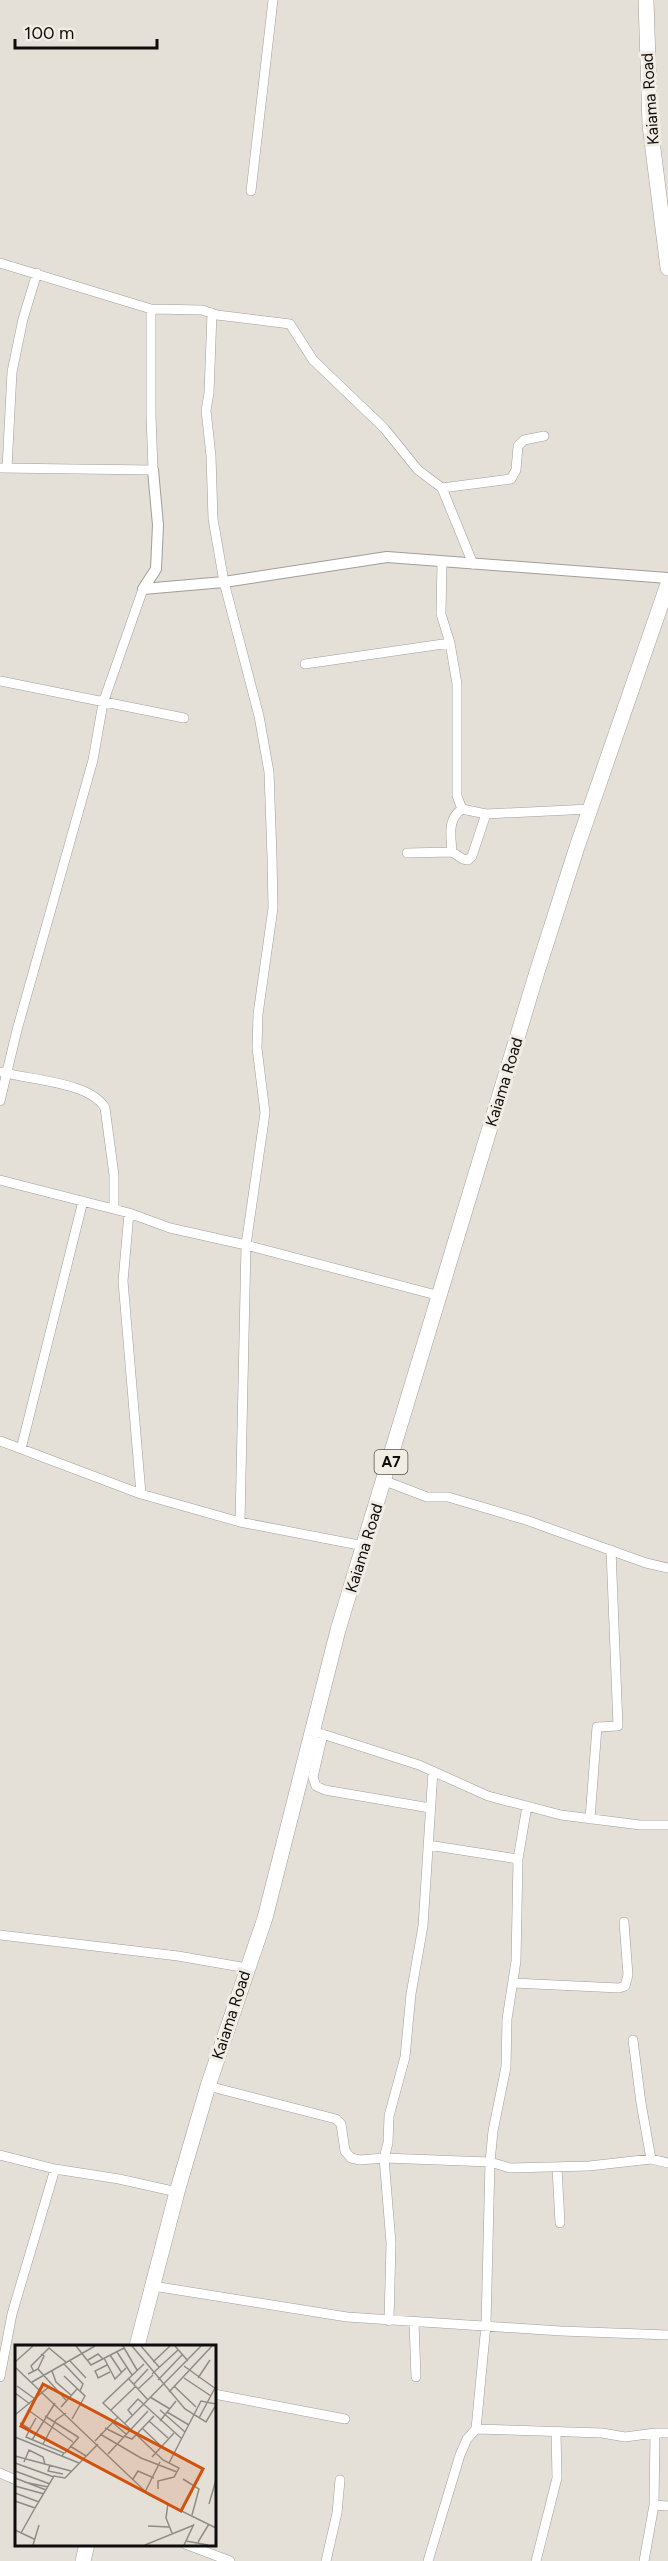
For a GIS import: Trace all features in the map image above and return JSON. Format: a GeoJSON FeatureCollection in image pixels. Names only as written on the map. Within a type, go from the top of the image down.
{"type":"FeatureCollection","features":[{"type":"Feature","properties":{"kind":"highway","name":"Kaiama Road"},"geometry":{"type":"LineString","coordinates":[[646,0],[650,125],[664,213],[668,268]]}},
{"type":"Feature","properties":{"kind":"highway","name":"Kaiama Road"},"geometry":{"type":"LineString","coordinates":[[137,2345],[177,2192],[208,2085],[265,1918],[318,1733],[339,1630],[364,1546],[537,972],[590,809],[668,584]]}},
{"type":"Feature","properties":{"kind":"highway"},"geometry":{"type":"LineString","coordinates":[[83,2561],[87,2546]]}},
{"type":"Feature","properties":{"kind":"street"},"geometry":{"type":"LineString","coordinates":[[251,191],[273,0]]}},
{"type":"Feature","properties":{"kind":"street"},"geometry":{"type":"LineString","coordinates":[[0,263],[151,309],[202,310],[212,314],[290,324],[313,360],[384,428],[418,470],[442,488],[473,564]]}},
{"type":"Feature","properties":{"kind":"street"},"geometry":{"type":"LineString","coordinates":[[37,273],[23,319],[12,372],[3,468],[153,470]]}},
{"type":"Feature","properties":{"kind":"street"},"geometry":{"type":"LineString","coordinates":[[0,1101],[3,1072],[93,760],[103,703],[143,590],[156,569],[158,525],[153,470],[151,309]]}},
{"type":"Feature","properties":{"kind":"street"},"geometry":{"type":"LineString","coordinates":[[212,314],[209,393],[206,410],[211,456],[213,519],[224,582],[259,716],[269,783],[273,908],[258,1014],[257,1048],[266,1113],[246,1245],[240,1522]]}},
{"type":"Feature","properties":{"kind":"street"},"geometry":{"type":"LineString","coordinates":[[442,488],[511,479],[516,470],[518,446],[525,440],[544,436]]}},
{"type":"Feature","properties":{"kind":"street"},"geometry":{"type":"LineString","coordinates":[[143,590],[224,582],[387,557],[668,578]]}},
{"type":"Feature","properties":{"kind":"street"},"geometry":{"type":"LineString","coordinates":[[442,562],[441,614],[450,643],[457,684],[457,796],[462,809]]}},
{"type":"Feature","properties":{"kind":"street"},"geometry":{"type":"LineString","coordinates":[[305,664],[450,643]]}},
{"type":"Feature","properties":{"kind":"street"},"geometry":{"type":"LineString","coordinates":[[0,681],[184,718]]}},
{"type":"Feature","properties":{"kind":"street"},"geometry":{"type":"LineString","coordinates":[[452,852],[451,823],[454,814],[462,809],[486,814],[590,809]]}},
{"type":"Feature","properties":{"kind":"street"},"geometry":{"type":"LineString","coordinates":[[407,854],[452,852],[463,860],[472,856],[486,814]]}},
{"type":"Feature","properties":{"kind":"street"},"geometry":{"type":"LineString","coordinates":[[3,1072],[66,1085],[97,1097],[102,1103],[105,1108],[114,1175],[114,1209]]}},
{"type":"Feature","properties":{"kind":"street"},"geometry":{"type":"LineString","coordinates":[[0,1180],[129,1213],[170,1228],[246,1245],[440,1296]]}},
{"type":"Feature","properties":{"kind":"street"},"geometry":{"type":"LineString","coordinates":[[21,1449],[83,1201]]}},
{"type":"Feature","properties":{"kind":"street"},"geometry":{"type":"LineString","coordinates":[[129,1213],[123,1281],[141,1494]]}},
{"type":"Feature","properties":{"kind":"street"},"geometry":{"type":"LineString","coordinates":[[0,1442],[141,1494],[240,1522],[364,1546]]}},
{"type":"Feature","properties":{"kind":"street"},"geometry":{"type":"LineString","coordinates":[[385,1481],[427,1497],[448,1497],[526,1520],[646,1563],[668,1568]]}},
{"type":"Feature","properties":{"kind":"street"},"geometry":{"type":"LineString","coordinates":[[590,1819],[597,1727],[618,1726],[611,1550]]}},
{"type":"Feature","properties":{"kind":"street"},"geometry":{"type":"LineString","coordinates":[[430,1809],[325,1790],[316,1786],[313,1777],[318,1733],[433,1771],[488,1796],[526,1806],[561,1815],[590,1819],[640,1825],[668,1825]]}},
{"type":"Feature","properties":{"kind":"street"},"geometry":{"type":"LineString","coordinates":[[389,2321],[391,2243],[384,2158],[388,2143],[389,2116],[405,2056],[411,1994],[423,1926],[433,1771]]}},
{"type":"Feature","properties":{"kind":"street"},"geometry":{"type":"LineString","coordinates":[[428,2561],[460,2456],[467,2439],[476,2429],[486,2325],[490,2162],[493,2131],[506,2067],[507,2019],[513,1983],[518,1859],[526,1806]]}},
{"type":"Feature","properties":{"kind":"street"},"geometry":{"type":"LineString","coordinates":[[428,1845],[518,1859]]}},
{"type":"Feature","properties":{"kind":"street"},"geometry":{"type":"LineString","coordinates":[[513,1983],[619,1988],[625,1986],[628,1974],[624,1922]]}},
{"type":"Feature","properties":{"kind":"street"},"geometry":{"type":"LineString","coordinates":[[0,1935],[178,1956],[247,1968]]}},
{"type":"Feature","properties":{"kind":"street"},"geometry":{"type":"LineString","coordinates":[[633,2040],[651,2159]]}},
{"type":"Feature","properties":{"kind":"street"},"geometry":{"type":"LineString","coordinates":[[208,2085],[331,2116],[341,2124],[345,2151],[351,2158],[360,2160],[384,2158],[490,2162],[510,2168],[557,2168],[651,2159],[668,2163]]}},
{"type":"Feature","properties":{"kind":"street"},"geometry":{"type":"LineString","coordinates":[[0,2155],[55,2169],[119,2179],[177,2192]]}},
{"type":"Feature","properties":{"kind":"street"},"geometry":{"type":"LineString","coordinates":[[557,2168],[560,2223]]}},
{"type":"Feature","properties":{"kind":"street"},"geometry":{"type":"LineString","coordinates":[[0,2377],[12,2314],[55,2169]]}},
{"type":"Feature","properties":{"kind":"street"},"geometry":{"type":"LineString","coordinates":[[153,2286],[347,2317],[389,2321],[658,2336],[668,2334]]}},
{"type":"Feature","properties":{"kind":"street"},"geometry":{"type":"LineString","coordinates":[[414,2322],[416,2377]]}},
{"type":"Feature","properties":{"kind":"street"},"geometry":{"type":"LineString","coordinates":[[216,2394],[345,2419]]}},
{"type":"Feature","properties":{"kind":"street"},"geometry":{"type":"LineString","coordinates":[[476,2429],[603,2433],[625,2437],[668,2433]]}},
{"type":"Feature","properties":{"kind":"street"},"geometry":{"type":"LineString","coordinates":[[536,2561],[557,2478],[556,2432]]}},
{"type":"Feature","properties":{"kind":"street"},"geometry":{"type":"LineString","coordinates":[[644,2561],[654,2505],[655,2433]]}},
{"type":"Feature","properties":{"kind":"street"},"geometry":{"type":"LineString","coordinates":[[0,2473],[15,2480]]}},
{"type":"Feature","properties":{"kind":"street"},"geometry":{"type":"LineString","coordinates":[[326,2561],[337,2513],[340,2480]]}},
{"type":"Feature","properties":{"kind":"street"},"geometry":{"type":"LineString","coordinates":[[654,2505],[668,2506]]}},
{"type":"Feature","properties":{"kind":"street"},"geometry":{"type":"LineString","coordinates":[[190,2546],[230,2561]]}}]}
